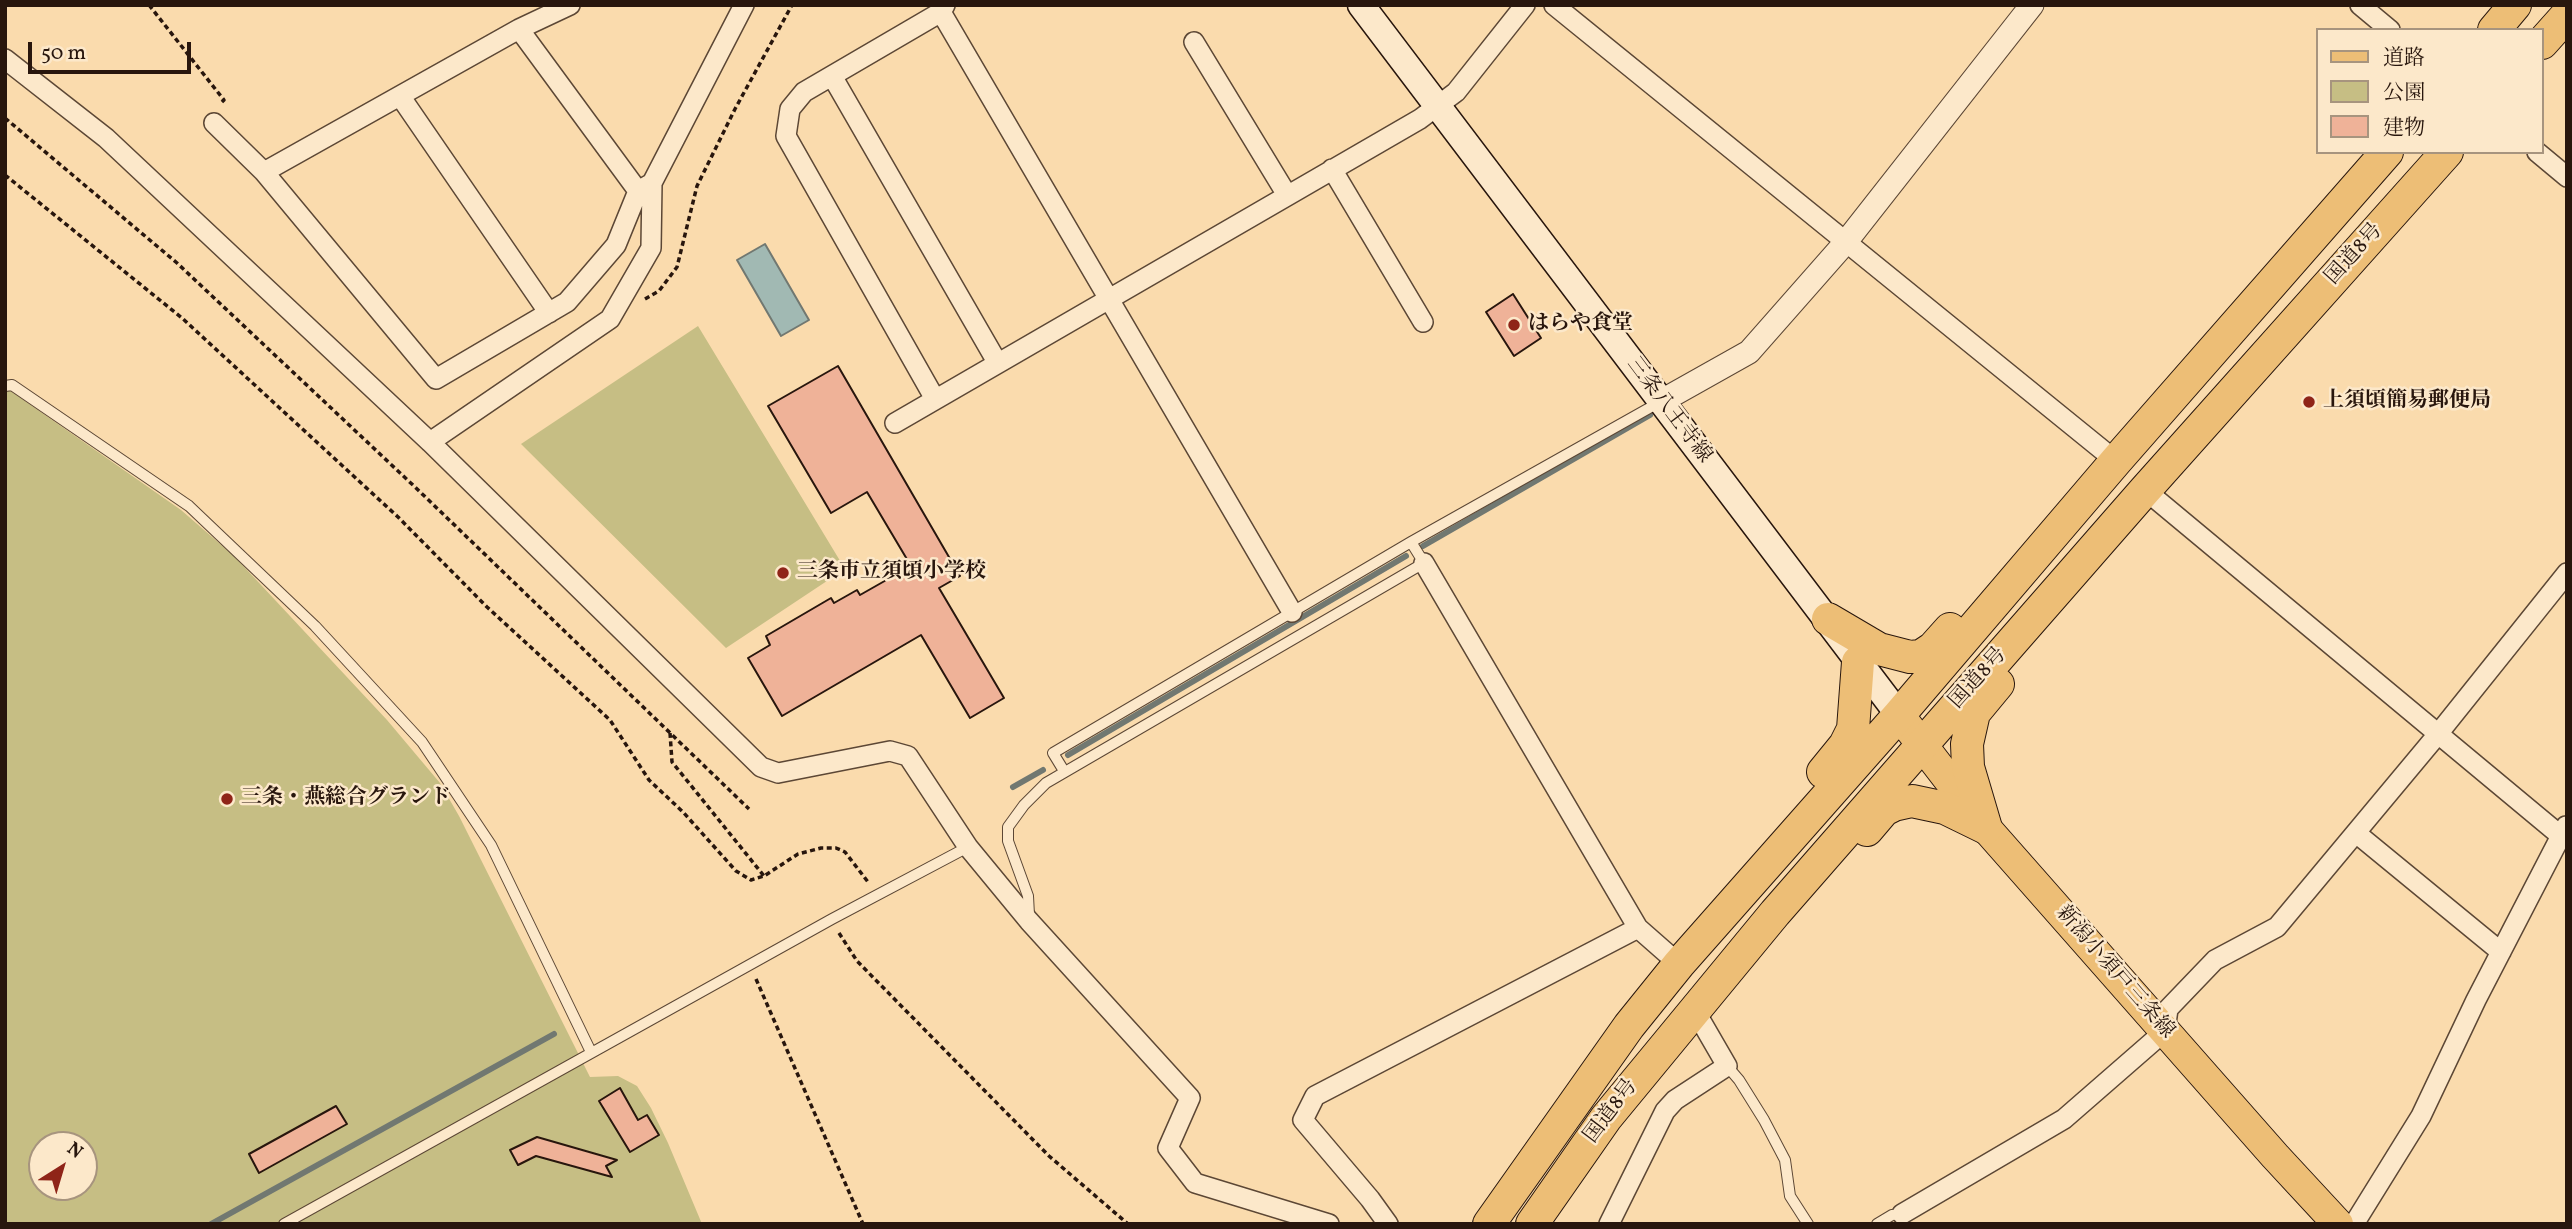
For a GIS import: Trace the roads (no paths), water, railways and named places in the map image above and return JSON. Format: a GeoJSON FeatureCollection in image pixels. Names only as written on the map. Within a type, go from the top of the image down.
{"type":"FeatureCollection","features":[{"type":"Feature","properties":{"kind":"highway"},"geometry":{"type":"LineString","coordinates":[[2496,28],[2515,5]]}},
{"type":"Feature","properties":{"kind":"highway"},"geometry":{"type":"LineString","coordinates":[[2544,41],[2567,15]]}},
{"type":"Feature","properties":{"kind":"highway","name":"国道8号"},"geometry":{"type":"LineString","coordinates":[[1489,1224],[1629,1026],[1679,964],[1899,715],[2116,461],[2385,154]]}},
{"type":"Feature","properties":{"kind":"highway","name":"国道8号"},"geometry":{"type":"LineString","coordinates":[[1532,1224],[1606,1118],[1775,912],[2445,154]]}},
{"type":"Feature","properties":{"kind":"highway"},"geometry":{"type":"LineString","coordinates":[[1828,620],[1879,649],[1896,655],[1921,656],[1933,648],[1997,573],[2055,534]]}},
{"type":"Feature","properties":{"kind":"highway"},"geometry":{"type":"LineString","coordinates":[[1986,828],[1969,767],[1967,744],[1974,713],[2039,633],[2053,595]]}},
{"type":"Feature","properties":{"kind":"highway"},"geometry":{"type":"LineString","coordinates":[[1780,850],[1783,819],[1845,745],[1853,729],[1858,662]]}},
{"type":"Feature","properties":{"kind":"highway"},"geometry":{"type":"LineString","coordinates":[[1775,912],[1807,900],[1884,810],[1894,805],[1912,801],[1925,802],[1945,808],[1986,828]]}},
{"type":"Feature","properties":{"kind":"main road","name":"三条八王寺線"},"geometry":{"type":"LineString","coordinates":[[1361,5],[1899,715]]}},
{"type":"Feature","properties":{"kind":"main road","name":"新潟小須戸三条線"},"geometry":{"type":"LineString","coordinates":[[1899,715],[1986,828],[2338,1224]]}},
{"type":"Feature","properties":{"kind":"street"},"geometry":{"type":"LineString","coordinates":[[264,173],[519,29],[570,5]]}},
{"type":"Feature","properties":{"kind":"street"},"geometry":{"type":"LineString","coordinates":[[214,123],[264,173],[436,379],[567,302],[616,245],[744,5]]}},
{"type":"Feature","properties":{"kind":"street"},"geometry":{"type":"LineString","coordinates":[[895,423],[1438,107],[1455,92],[1525,5]]}},
{"type":"Feature","properties":{"kind":"street"},"geometry":{"type":"LineString","coordinates":[[1554,5],[2116,461]]}},
{"type":"Feature","properties":{"kind":"street"},"geometry":{"type":"LineString","coordinates":[[1660,402],[1749,352],[1845,243],[2032,5]]}},
{"type":"Feature","properties":{"kind":"street"},"geometry":{"type":"LineString","coordinates":[[2360,5],[2388,28]]}},
{"type":"Feature","properties":{"kind":"street"},"geometry":{"type":"LineString","coordinates":[[935,399],[786,136],[790,109],[804,92],[943,8],[1107,298],[1292,612]]}},
{"type":"Feature","properties":{"kind":"street"},"geometry":{"type":"LineString","coordinates":[[430,442],[610,319],[650,248],[645,187],[519,29]]}},
{"type":"Feature","properties":{"kind":"street"},"geometry":{"type":"LineString","coordinates":[[1194,42],[1287,195]]}},
{"type":"Feature","properties":{"kind":"street"},"geometry":{"type":"LineString","coordinates":[[5,59],[106,138],[430,442],[761,766],[778,773],[890,751],[908,756],[968,848],[1029,921],[1191,1098],[1168,1148],[1195,1182],[1329,1224]]}},
{"type":"Feature","properties":{"kind":"street"},"geometry":{"type":"LineString","coordinates":[[832,76],[998,362]]}},
{"type":"Feature","properties":{"kind":"street"},"geometry":{"type":"LineString","coordinates":[[400,96],[549,313]]}},
{"type":"Feature","properties":{"kind":"street"},"geometry":{"type":"LineString","coordinates":[[2539,154],[2567,177]]}},
{"type":"Feature","properties":{"kind":"street"},"geometry":{"type":"LineString","coordinates":[[1332,169],[1423,322]]}},
{"type":"Feature","properties":{"kind":"street"},"geometry":{"type":"LineString","coordinates":[[2146,490],[2438,734],[2564,830],[2421,1116],[2354,1224]]}},
{"type":"Feature","properties":{"kind":"street"},"geometry":{"type":"LineString","coordinates":[[1424,563],[1639,928],[1679,964]]}},
{"type":"Feature","properties":{"kind":"street"},"geometry":{"type":"LineString","coordinates":[[1902,1214],[2064,1119],[2165,1031],[2168,1009],[2215,960],[2277,928],[2567,573]]}},
{"type":"Feature","properties":{"kind":"street"},"geometry":{"type":"LineString","coordinates":[[2356,833],[2501,952]]}},
{"type":"Feature","properties":{"kind":"street"},"geometry":{"type":"LineString","coordinates":[[1388,1224],[1303,1120],[1315,1096],[1639,928]]}},
{"type":"Feature","properties":{"kind":"street"},"geometry":{"type":"LineString","coordinates":[[1609,1224],[1665,1111],[1675,1100],[1727,1066],[1694,1009]]}},
{"type":"Feature","properties":{"kind":"lane"},"geometry":{"type":"LineString","coordinates":[[5,386],[12,385],[190,506],[315,626],[422,742],[491,845],[591,1052]]}},
{"type":"Feature","properties":{"kind":"lane"},"geometry":{"type":"LineString","coordinates":[[1064,771],[1053,753],[1411,542],[1660,402]]}},
{"type":"Feature","properties":{"kind":"lane"},"geometry":{"type":"LineString","coordinates":[[1029,921],[1028,896],[1008,841],[1008,827],[1045,783],[1424,563],[1411,542]]}},
{"type":"Feature","properties":{"kind":"lane"},"geometry":{"type":"LineString","coordinates":[[284,1224],[750,964],[968,848]]}},
{"type":"Feature","properties":{"kind":"lane"},"geometry":{"type":"LineString","coordinates":[[1727,1066],[1758,1110],[1785,1160],[1790,1196],[1808,1224]]}},
{"type":"Feature","properties":{"kind":"lane"},"geometry":{"type":"LineString","coordinates":[[1877,1224],[1892,1215],[1902,1214]]}},
{"type":"Feature","properties":{"kind":"water"},"geometry":{"type":"Polygon","coordinates":[[[765,244],[809,320],[781,336],[737,260],[765,244]]]}},
{"type":"Feature","properties":{"kind":"waterway"},"geometry":{"type":"LineString","coordinates":[[1423,546],[1650,415]]}},
{"type":"Feature","properties":{"kind":"waterway"},"geometry":{"type":"LineString","coordinates":[[1068,755],[1406,556]]}},
{"type":"Feature","properties":{"kind":"waterway"},"geometry":{"type":"LineString","coordinates":[[1013,787],[1043,770]]}},
{"type":"Feature","properties":{"kind":"waterway"},"geometry":{"type":"LineString","coordinates":[[211,1224],[554,1034]]}},
{"type":"Feature","properties":{"kind":"place","name":"はらや食堂"},"geometry":{"type":"Point","coordinates":[1514,325]}},
{"type":"Feature","properties":{"kind":"place","name":"上須頃簡易郵便局"},"geometry":{"type":"Point","coordinates":[2309,402]}},
{"type":"Feature","properties":{"kind":"place","name":"三条市立須頃小学校"},"geometry":{"type":"Point","coordinates":[783,573]}},
{"type":"Feature","properties":{"kind":"place","name":"三条・燕総合グランド"},"geometry":{"type":"Point","coordinates":[227,799]}}]}
